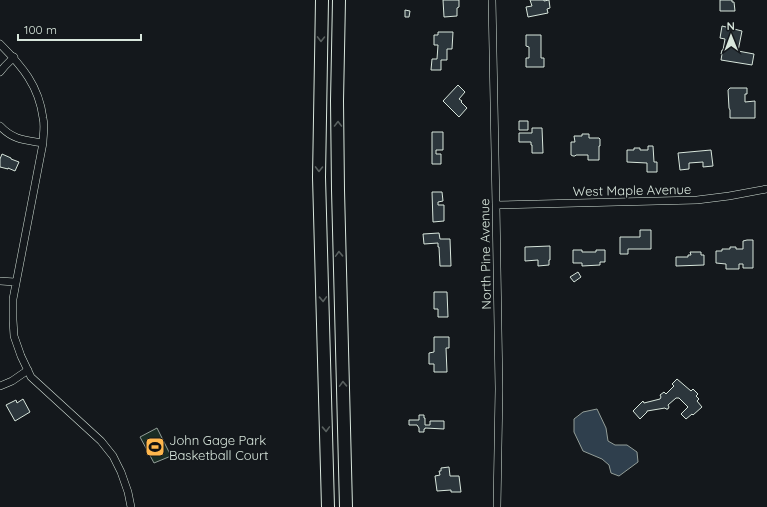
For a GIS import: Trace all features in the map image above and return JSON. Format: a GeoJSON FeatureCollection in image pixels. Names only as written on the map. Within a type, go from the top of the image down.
{"type":"FeatureCollection","features":[{"type":"Feature","properties":{"kind":"main road"},"geometry":{"type":"LineString","coordinates":[[322,0],[319,177],[328,507]]}},
{"type":"Feature","properties":{"kind":"main road"},"geometry":{"type":"LineString","coordinates":[[339,0],[338,190],[346,507]]}},
{"type":"Feature","properties":{"kind":"street","name":"North Pine Avenue"},"geometry":{"type":"LineString","coordinates":[[492,0],[499,389],[497,507]]}},
{"type":"Feature","properties":{"kind":"street"},"geometry":{"type":"LineString","coordinates":[[0,44],[14,57],[34,86],[44,118],[43,143],[15,282],[13,299],[14,336],[31,377],[101,441],[113,456],[126,485],[131,507]]}},
{"type":"Feature","properties":{"kind":"street"},"geometry":{"type":"LineString","coordinates":[[0,72],[14,57]]}},
{"type":"Feature","properties":{"kind":"street"},"geometry":{"type":"LineString","coordinates":[[0,126],[16,138],[43,143]]}},
{"type":"Feature","properties":{"kind":"street","name":"West Maple Avenue"},"geometry":{"type":"LineString","coordinates":[[496,205],[697,200],[767,189]]}},
{"type":"Feature","properties":{"kind":"street"},"geometry":{"type":"LineString","coordinates":[[0,281],[15,282]]}},
{"type":"Feature","properties":{"kind":"street"},"geometry":{"type":"LineString","coordinates":[[0,386],[12,381],[28,370]]}},
{"type":"Feature","properties":{"kind":"green space","name":"John Gage Park Basketball Court"},"geometry":{"type":"Polygon","coordinates":[[[157,428],[171,456],[154,463],[140,437],[157,428]]]}},
{"type":"Feature","properties":{"kind":"water"},"geometry":{"type":"Polygon","coordinates":[[[597,409],[606,428],[608,441],[615,445],[627,445],[637,452],[638,462],[619,476],[611,473],[609,465],[602,459],[583,451],[574,432],[574,419],[583,412],[597,409]]]}},
{"type":"Feature","properties":{"kind":"building"},"geometry":{"type":"Polygon","coordinates":[[[443,0],[459,0],[457,16],[444,17],[443,0]]]}},
{"type":"Feature","properties":{"kind":"building"},"geometry":{"type":"Polygon","coordinates":[[[530,0],[549,0],[550,8],[547,9],[548,13],[528,17],[526,7],[532,6],[530,0]]]}},
{"type":"Feature","properties":{"kind":"building"},"geometry":{"type":"Polygon","coordinates":[[[720,0],[732,0],[732,2],[734,2],[735,11],[720,11],[720,0]]]}},
{"type":"Feature","properties":{"kind":"building"},"geometry":{"type":"Polygon","coordinates":[[[405,10],[410,11],[409,17],[405,17],[405,10]]]}},
{"type":"Feature","properties":{"kind":"building"},"geometry":{"type":"Polygon","coordinates":[[[722,26],[742,31],[738,51],[754,54],[752,65],[721,60],[725,39],[720,38],[722,26]]]}},
{"type":"Feature","properties":{"kind":"building"},"geometry":{"type":"Polygon","coordinates":[[[438,32],[453,32],[452,49],[447,49],[447,60],[441,60],[441,70],[431,70],[432,59],[437,59],[438,45],[434,45],[434,35],[438,35],[438,32]]]}},
{"type":"Feature","properties":{"kind":"building"},"geometry":{"type":"Polygon","coordinates":[[[526,35],[541,35],[541,58],[544,58],[544,67],[526,67],[526,58],[529,58],[529,47],[526,46],[526,35]]]}},
{"type":"Feature","properties":{"kind":"building"},"geometry":{"type":"Polygon","coordinates":[[[458,85],[465,92],[459,99],[467,108],[459,117],[443,101],[458,85]]]}},
{"type":"Feature","properties":{"kind":"building"},"geometry":{"type":"Polygon","coordinates":[[[730,88],[747,88],[745,102],[755,101],[755,118],[730,118],[728,90],[730,88]]]}},
{"type":"Feature","properties":{"kind":"building"},"geometry":{"type":"Polygon","coordinates":[[[519,121],[528,121],[528,130],[519,130],[519,121]]]}},
{"type":"Feature","properties":{"kind":"building"},"geometry":{"type":"Polygon","coordinates":[[[532,128],[542,128],[543,153],[532,153],[531,142],[519,142],[519,133],[532,133],[532,128]]]}},
{"type":"Feature","properties":{"kind":"building"},"geometry":{"type":"Polygon","coordinates":[[[432,132],[443,132],[443,150],[436,150],[436,154],[441,154],[441,164],[432,164],[432,132]]]}},
{"type":"Feature","properties":{"kind":"building"},"geometry":{"type":"Polygon","coordinates":[[[582,134],[589,134],[589,138],[600,139],[599,160],[588,160],[588,155],[571,155],[571,142],[575,142],[574,136],[582,136],[582,134]]]}},
{"type":"Feature","properties":{"kind":"building"},"geometry":{"type":"Polygon","coordinates":[[[648,146],[653,146],[654,162],[657,162],[657,172],[647,172],[647,163],[627,162],[627,150],[640,148],[640,150],[648,150],[648,146]]]}},
{"type":"Feature","properties":{"kind":"building"},"geometry":{"type":"Polygon","coordinates":[[[711,150],[713,166],[703,167],[703,162],[689,163],[689,169],[680,170],[678,153],[711,150]]]}},
{"type":"Feature","properties":{"kind":"building"},"geometry":{"type":"Polygon","coordinates":[[[2,154],[19,162],[15,171],[0,167],[0,159],[2,154]]]}},
{"type":"Feature","properties":{"kind":"building"},"geometry":{"type":"Polygon","coordinates":[[[432,192],[442,192],[443,201],[438,202],[438,205],[444,205],[444,221],[433,222],[432,192]]]}},
{"type":"Feature","properties":{"kind":"building"},"geometry":{"type":"Polygon","coordinates":[[[640,230],[651,230],[651,249],[628,249],[628,254],[620,254],[620,237],[640,237],[640,230]]]}},
{"type":"Feature","properties":{"kind":"building"},"geometry":{"type":"Polygon","coordinates":[[[439,233],[440,239],[450,239],[451,266],[440,266],[438,243],[424,244],[423,234],[439,233]]]}},
{"type":"Feature","properties":{"kind":"building"},"geometry":{"type":"Polygon","coordinates":[[[753,240],[753,268],[743,268],[743,264],[739,264],[739,269],[726,269],[726,264],[716,263],[716,251],[730,249],[730,247],[743,249],[743,241],[753,240]]]}},
{"type":"Feature","properties":{"kind":"building"},"geometry":{"type":"Polygon","coordinates":[[[550,246],[549,265],[538,266],[538,260],[525,261],[525,247],[550,246]]]}},
{"type":"Feature","properties":{"kind":"building"},"geometry":{"type":"Polygon","coordinates":[[[573,250],[582,250],[582,252],[596,252],[596,250],[605,250],[605,262],[600,262],[600,265],[582,266],[582,263],[573,263],[573,250]]]}},
{"type":"Feature","properties":{"kind":"building"},"geometry":{"type":"Polygon","coordinates":[[[690,252],[701,252],[701,255],[704,255],[704,265],[676,266],[676,257],[688,257],[688,255],[691,255],[690,252]]]}},
{"type":"Feature","properties":{"kind":"building"},"geometry":{"type":"Polygon","coordinates":[[[578,272],[581,277],[574,282],[570,277],[578,272]]]}},
{"type":"Feature","properties":{"kind":"building"},"geometry":{"type":"Polygon","coordinates":[[[434,292],[447,292],[448,317],[438,317],[438,309],[434,309],[434,292]]]}},
{"type":"Feature","properties":{"kind":"building"},"geometry":{"type":"Polygon","coordinates":[[[434,337],[449,337],[449,348],[446,348],[447,372],[434,372],[434,364],[429,364],[429,353],[434,352],[434,337]]]}},
{"type":"Feature","properties":{"kind":"building"},"geometry":{"type":"Polygon","coordinates":[[[677,379],[691,391],[693,389],[698,394],[696,396],[699,399],[697,401],[702,407],[686,419],[681,414],[688,407],[679,398],[676,398],[668,405],[668,409],[665,408],[647,411],[640,419],[633,411],[643,401],[644,403],[660,399],[660,395],[664,392],[666,394],[674,386],[672,384],[677,379]]]}},
{"type":"Feature","properties":{"kind":"building"},"geometry":{"type":"Polygon","coordinates":[[[23,399],[30,412],[15,421],[6,405],[16,400],[17,403],[23,399]]]}},
{"type":"Feature","properties":{"kind":"building"},"geometry":{"type":"Polygon","coordinates":[[[419,415],[424,415],[425,425],[430,425],[430,421],[444,421],[444,429],[425,428],[424,432],[419,432],[417,425],[409,425],[409,420],[419,420],[419,415]]]}},
{"type":"Feature","properties":{"kind":"building"},"geometry":{"type":"Polygon","coordinates":[[[449,467],[450,476],[459,476],[461,492],[451,492],[451,490],[437,491],[435,476],[440,475],[439,471],[441,471],[441,468],[449,467]]]}},
{"type":"Feature","properties":{"kind":"place","name":"John Gage Park Basketball Court"},"geometry":{"type":"Point","coordinates":[155,447]}}]}
